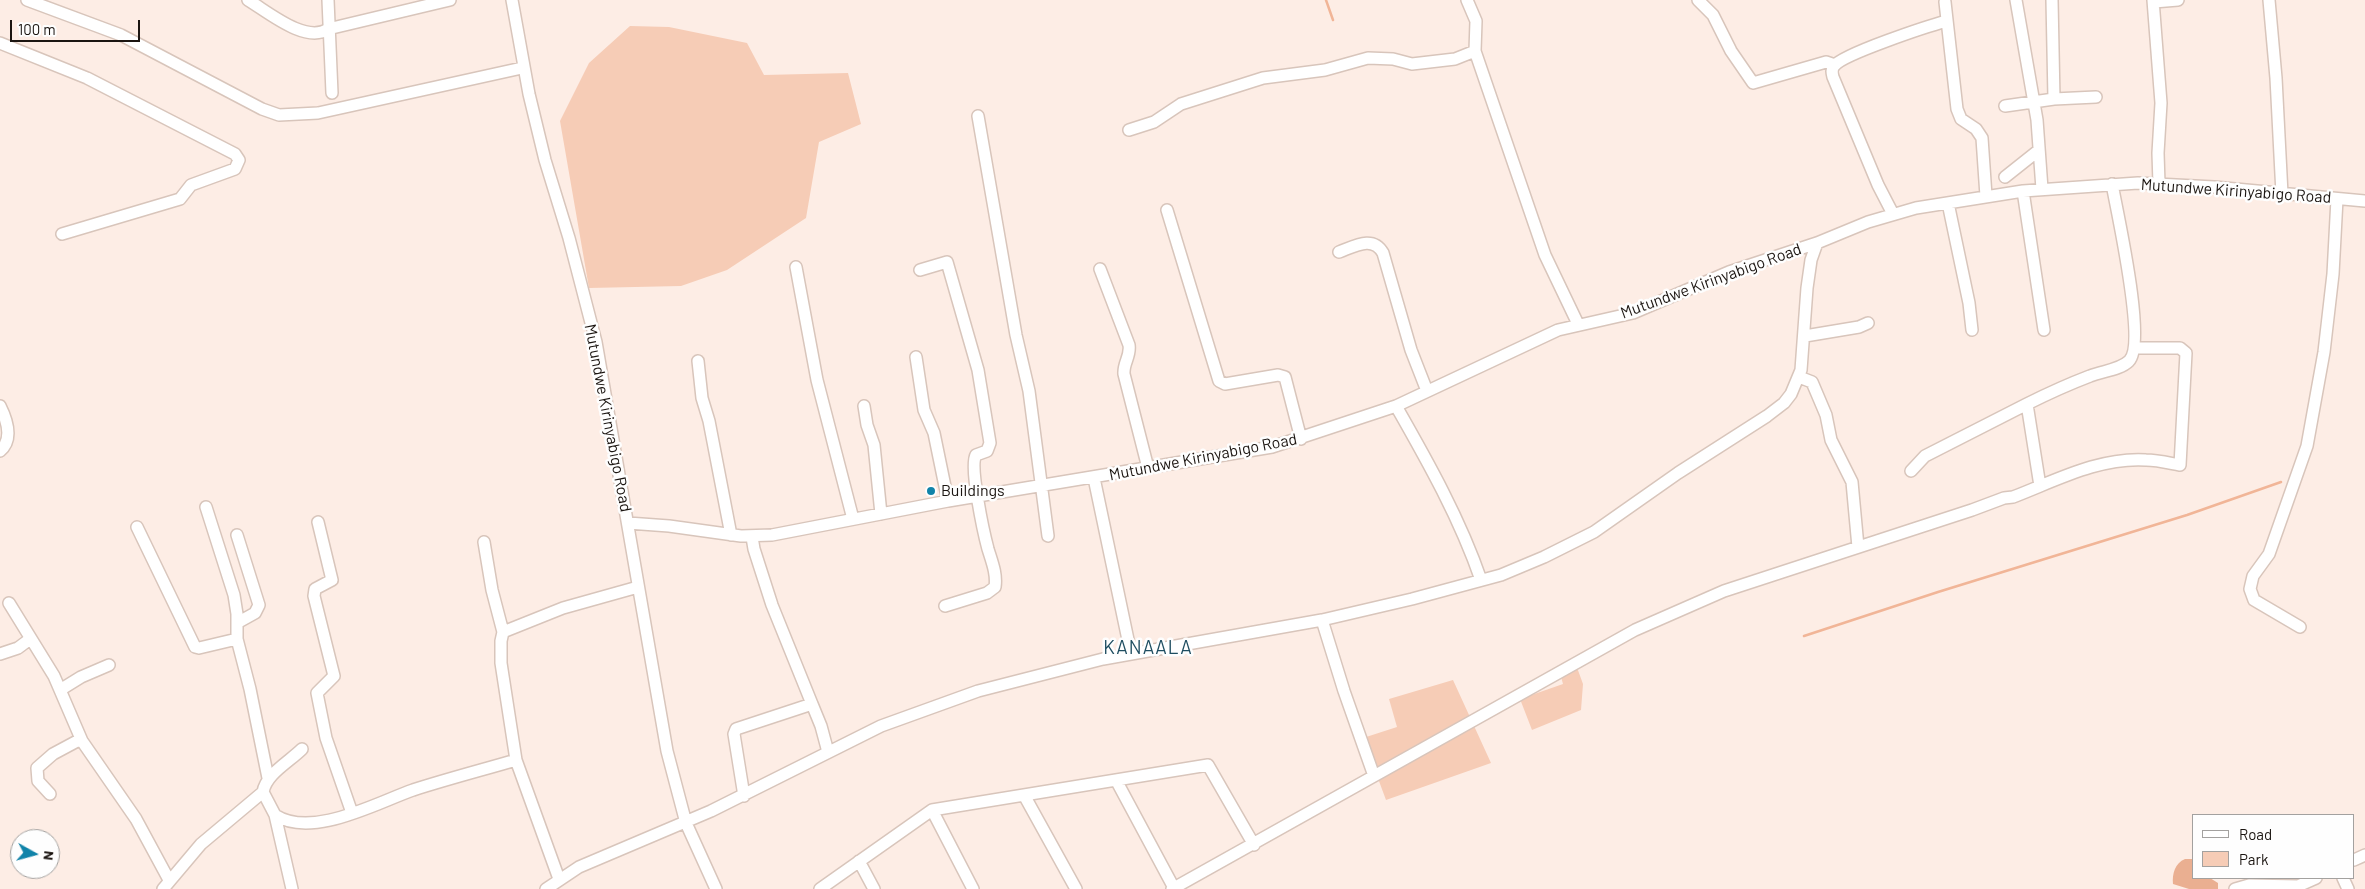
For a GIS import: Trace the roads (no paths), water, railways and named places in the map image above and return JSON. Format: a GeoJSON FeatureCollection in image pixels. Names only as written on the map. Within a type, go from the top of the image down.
{"type":"FeatureCollection","features":[{"type":"Feature","properties":{"kind":"street"},"geometry":{"type":"LineString","coordinates":[[26,0],[121,35],[262,109],[279,115],[318,113],[522,68]]}},
{"type":"Feature","properties":{"kind":"street"},"geometry":{"type":"LineString","coordinates":[[248,0],[305,33],[321,33],[328,29],[450,0]]}},
{"type":"Feature","properties":{"kind":"street"},"geometry":{"type":"LineString","coordinates":[[328,0],[332,92]]}},
{"type":"Feature","properties":{"kind":"street","name":"Mutundwe Kirinyabigo Road"},"geometry":{"type":"LineString","coordinates":[[512,0],[522,68],[596,342],[628,523],[731,535],[752,537],[806,529],[948,501],[1272,447],[1301,439],[1396,406],[1558,330],[1634,313],[1729,272],[1817,244],[1843,231],[1893,214],[1986,196],[2042,189],[2112,184],[2214,187],[2365,201]]}},
{"type":"Feature","properties":{"kind":"street"},"geometry":{"type":"LineString","coordinates":[[1467,0],[1476,21],[1475,51],[1545,255],[1578,324]]}},
{"type":"Feature","properties":{"kind":"street"},"geometry":{"type":"LineString","coordinates":[[1698,0],[1713,15],[1731,51],[1753,82],[1826,62],[1835,65]]}},
{"type":"Feature","properties":{"kind":"street"},"geometry":{"type":"LineString","coordinates":[[2016,0],[2034,101],[2042,189]]}},
{"type":"Feature","properties":{"kind":"street"},"geometry":{"type":"LineString","coordinates":[[2052,0],[2054,99]]}},
{"type":"Feature","properties":{"kind":"street"},"geometry":{"type":"LineString","coordinates":[[2159,184],[2158,153],[2161,103],[2154,1],[2178,0]]}},
{"type":"Feature","properties":{"kind":"street"},"geometry":{"type":"LineString","coordinates":[[2269,0],[2276,78],[2282,194]]}},
{"type":"Feature","properties":{"kind":"street"},"geometry":{"type":"LineString","coordinates":[[1945,2],[1957,109],[1961,119],[1976,129],[1982,138],[1986,196]]}},
{"type":"Feature","properties":{"kind":"street"},"geometry":{"type":"LineString","coordinates":[[1893,214],[1878,185],[1833,78],[1832,69],[1835,65],[1908,32],[1947,21]]}},
{"type":"Feature","properties":{"kind":"street"},"geometry":{"type":"LineString","coordinates":[[0,43],[87,78],[235,154],[239,160],[235,169],[189,186],[180,199],[62,234]]}},
{"type":"Feature","properties":{"kind":"street"},"geometry":{"type":"LineString","coordinates":[[1129,130],[1154,122],[1181,104],[1263,78],[1325,70],[1368,58],[1394,59],[1412,64],[1455,58],[1475,51]]}},
{"type":"Feature","properties":{"kind":"street"},"geometry":{"type":"LineString","coordinates":[[2005,106],[2054,99],[2096,97]]}},
{"type":"Feature","properties":{"kind":"street"},"geometry":{"type":"LineString","coordinates":[[978,116],[1013,316],[1029,391],[1048,536]]}},
{"type":"Feature","properties":{"kind":"street"},"geometry":{"type":"LineString","coordinates":[[2005,177],[2039,150]]}},
{"type":"Feature","properties":{"kind":"street"},"geometry":{"type":"LineString","coordinates":[[1911,471],[1925,456],[2027,404],[2088,377],[2120,367],[2129,362],[2135,348],[2135,318],[2112,184]]}},
{"type":"Feature","properties":{"kind":"street"},"geometry":{"type":"LineString","coordinates":[[2023,191],[2044,330]]}},
{"type":"Feature","properties":{"kind":"street"},"geometry":{"type":"LineString","coordinates":[[2300,627],[2254,600],[2250,589],[2253,576],[2269,554],[2307,446],[2324,352],[2333,274],[2337,199]]}},
{"type":"Feature","properties":{"kind":"street"},"geometry":{"type":"LineString","coordinates":[[1948,203],[1969,303],[1972,330]]}},
{"type":"Feature","properties":{"kind":"street"},"geometry":{"type":"LineString","coordinates":[[1167,210],[1219,381],[1225,384],[1278,375],[1283,376],[1287,380],[1301,439]]}},
{"type":"Feature","properties":{"kind":"street"},"geometry":{"type":"LineString","coordinates":[[1339,252],[1368,242],[1379,246],[1383,253],[1411,350],[1427,391]]}},
{"type":"Feature","properties":{"kind":"street"},"geometry":{"type":"LineString","coordinates":[[546,889],[579,867],[744,796],[881,726],[978,691],[1063,668],[1322,620],[1502,575],[1594,532],[1634,503],[1784,403],[1791,394],[1799,377],[1805,336],[1811,260],[1817,244]]}},
{"type":"Feature","properties":{"kind":"street"},"geometry":{"type":"LineString","coordinates":[[920,270],[947,262],[970,336],[978,370],[990,443],[987,451],[974,458],[978,497],[994,570],[994,587],[987,592],[945,606]]}},
{"type":"Feature","properties":{"kind":"street"},"geometry":{"type":"LineString","coordinates":[[796,267],[817,380],[853,519]]}},
{"type":"Feature","properties":{"kind":"street"},"geometry":{"type":"LineString","coordinates":[[1100,269],[1129,345],[1130,352],[1124,365],[1124,374],[1148,468]]}},
{"type":"Feature","properties":{"kind":"street"},"geometry":{"type":"LineString","coordinates":[[1805,336],[1859,327],[1868,323]]}},
{"type":"Feature","properties":{"kind":"street"},"geometry":{"type":"LineString","coordinates":[[1116,780],[1173,888],[1254,845],[1635,630],[1724,591],[2040,486],[2067,474],[2107,464],[2145,460],[2180,465],[2186,353],[2180,348],[2135,348]]}},
{"type":"Feature","properties":{"kind":"street"},"geometry":{"type":"LineString","coordinates":[[916,357],[924,410],[934,433],[948,501]]}},
{"type":"Feature","properties":{"kind":"street"},"geometry":{"type":"LineString","coordinates":[[698,360],[702,398],[710,421],[731,535]]}},
{"type":"Feature","properties":{"kind":"street"},"geometry":{"type":"LineString","coordinates":[[1799,377],[1812,382],[1826,415],[1831,440],[1852,482],[1858,547]]}},
{"type":"Feature","properties":{"kind":"street"},"geometry":{"type":"LineString","coordinates":[[2027,404],[2040,486]]}},
{"type":"Feature","properties":{"kind":"street"},"geometry":{"type":"LineString","coordinates":[[0,406],[9,436],[5,447],[0,450]]}},
{"type":"Feature","properties":{"kind":"street"},"geometry":{"type":"LineString","coordinates":[[864,406],[867,425],[874,445],[882,514]]}},
{"type":"Feature","properties":{"kind":"street"},"geometry":{"type":"LineString","coordinates":[[1396,406],[1450,506],[1481,580]]}},
{"type":"Feature","properties":{"kind":"street"},"geometry":{"type":"LineString","coordinates":[[1094,478],[1131,654]]}},
{"type":"Feature","properties":{"kind":"street"},"geometry":{"type":"LineString","coordinates":[[9,603],[60,690],[81,739],[136,820],[166,884],[201,844],[263,792],[268,778],[250,688],[237,639],[234,594],[206,508]]}},
{"type":"Feature","properties":{"kind":"street"},"geometry":{"type":"LineString","coordinates":[[318,522],[332,580],[315,589],[314,596],[334,676],[316,693],[326,738],[352,813]]}},
{"type":"Feature","properties":{"kind":"street"},"geometry":{"type":"LineString","coordinates":[[628,523],[667,751],[686,822],[716,889]]}},
{"type":"Feature","properties":{"kind":"street"},"geometry":{"type":"LineString","coordinates":[[137,528],[195,647],[199,648],[237,639]]}},
{"type":"Feature","properties":{"kind":"street"},"geometry":{"type":"LineString","coordinates":[[237,535],[260,605],[255,613],[237,623]]}},
{"type":"Feature","properties":{"kind":"street"},"geometry":{"type":"LineString","coordinates":[[752,537],[772,605],[821,726],[828,752]]}},
{"type":"Feature","properties":{"kind":"street"},"geometry":{"type":"LineString","coordinates":[[484,542],[492,590],[503,632],[500,662],[516,760],[559,879]]}},
{"type":"Feature","properties":{"kind":"street"},"geometry":{"type":"LineString","coordinates":[[503,632],[563,608],[638,587]]}},
{"type":"Feature","properties":{"kind":"street"},"geometry":{"type":"LineString","coordinates":[[1322,620],[1344,691],[1374,776]]}},
{"type":"Feature","properties":{"kind":"street"},"geometry":{"type":"LineString","coordinates":[[0,654],[18,648],[30,639]]}},
{"type":"Feature","properties":{"kind":"street"},"geometry":{"type":"LineString","coordinates":[[60,690],[80,677],[109,664]]}},
{"type":"Feature","properties":{"kind":"street"},"geometry":{"type":"LineString","coordinates":[[744,796],[734,731],[812,704]]}},
{"type":"Feature","properties":{"kind":"street"},"geometry":{"type":"LineString","coordinates":[[50,794],[38,781],[38,768],[53,754],[81,739]]}},
{"type":"Feature","properties":{"kind":"street"},"geometry":{"type":"LineString","coordinates":[[268,778],[287,764],[302,749]]}},
{"type":"Feature","properties":{"kind":"street"},"geometry":{"type":"LineString","coordinates":[[275,815],[296,823],[334,819],[414,790],[516,760]]}},
{"type":"Feature","properties":{"kind":"street"},"geometry":{"type":"LineString","coordinates":[[820,889],[932,810],[1208,765],[1254,845]]}},
{"type":"Feature","properties":{"kind":"street"},"geometry":{"type":"LineString","coordinates":[[263,792],[275,815],[292,889]]}},
{"type":"Feature","properties":{"kind":"street"},"geometry":{"type":"LineString","coordinates":[[1024,796],[1076,889]]}},
{"type":"Feature","properties":{"kind":"street"},"geometry":{"type":"LineString","coordinates":[[932,810],[973,889]]}},
{"type":"Feature","properties":{"kind":"street"},"geometry":{"type":"LineString","coordinates":[[859,861],[874,889]]}},
{"type":"Feature","properties":{"kind":"street"},"geometry":{"type":"LineString","coordinates":[[2235,889],[2249,885],[2298,886],[2314,879]]}},
{"type":"Feature","properties":{"kind":"waterway"},"geometry":{"type":"LineString","coordinates":[[1326,0],[1333,20]]}},
{"type":"Feature","properties":{"kind":"waterway"},"geometry":{"type":"LineString","coordinates":[[1804,636],[1938,592],[2187,515],[2281,482]]}},
{"type":"Feature","properties":{"kind":"place","name":"Buildings"},"geometry":{"type":"Point","coordinates":[931,491]}},
{"type":"Feature","properties":{"kind":"district","name":"KANAALA"},"geometry":{"type":"Point","coordinates":[1148,648]}}]}
